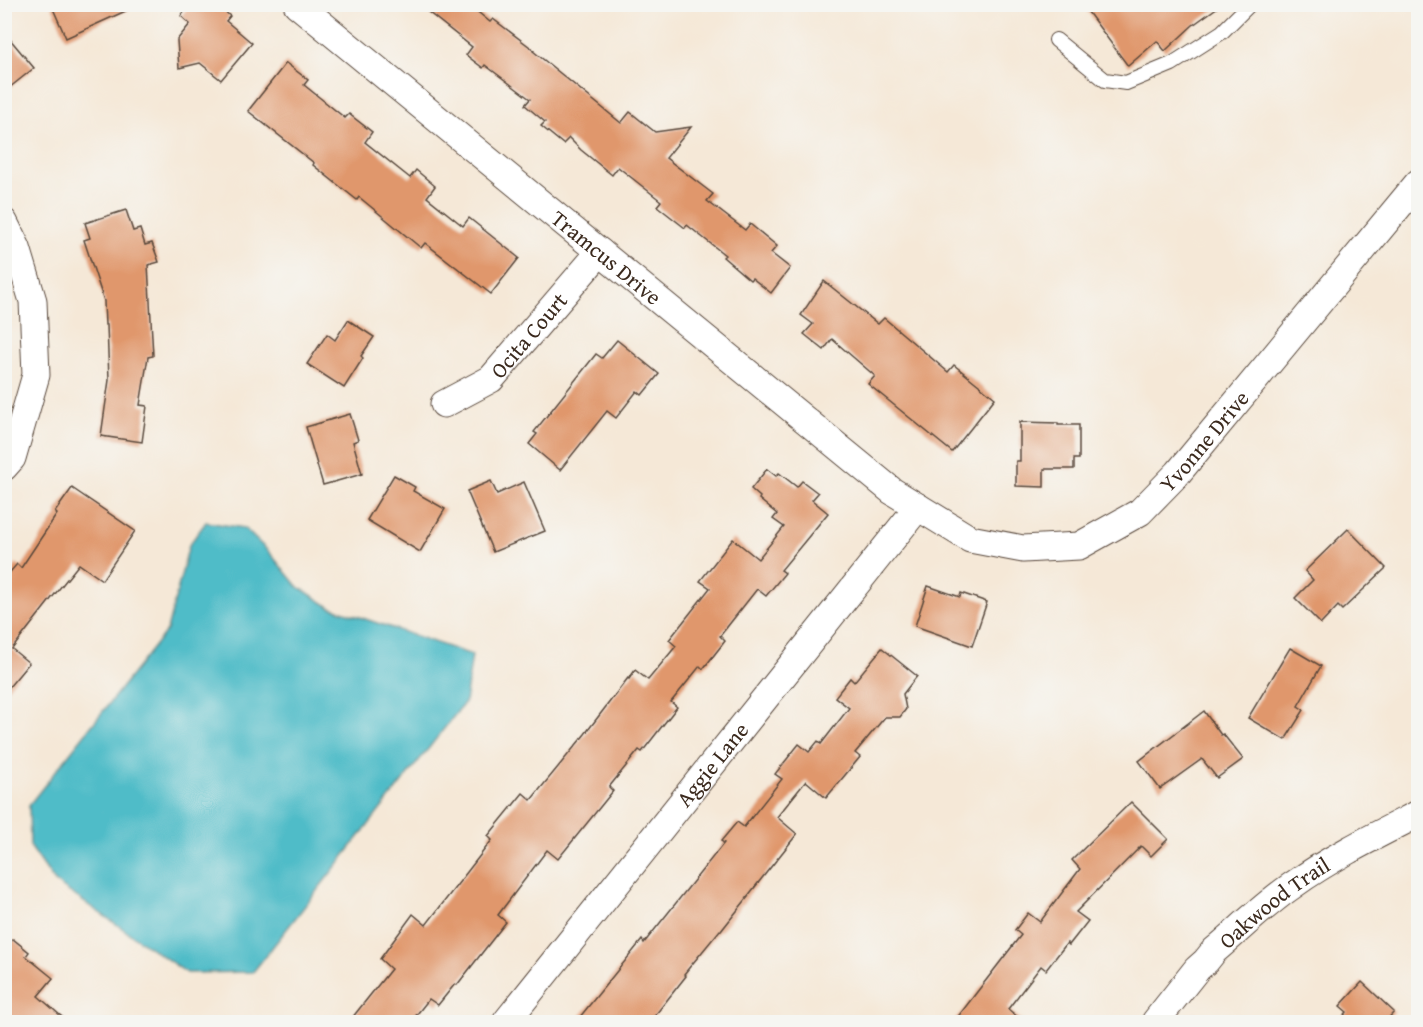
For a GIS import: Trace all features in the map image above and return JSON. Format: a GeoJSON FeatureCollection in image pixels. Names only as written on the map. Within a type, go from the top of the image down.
{"type":"FeatureCollection","features":[{"type":"Feature","properties":{"kind":"street","name":"Tramcus Drive"},"geometry":{"type":"LineString","coordinates":[[297,4],[892,491],[918,507]]}},
{"type":"Feature","properties":{"kind":"street","name":"Yvonne Drive"},"geometry":{"type":"LineString","coordinates":[[918,507],[970,539],[1023,549],[1079,546],[1140,512],[1178,473],[1419,183]]}},
{"type":"Feature","properties":{"kind":"street"},"geometry":{"type":"LineString","coordinates":[[4,222],[17,248],[33,302],[36,375],[12,458],[4,467]]}},
{"type":"Feature","properties":{"kind":"street","name":"Ocita Court"},"geometry":{"type":"LineString","coordinates":[[444,404],[491,379],[600,252]]}},
{"type":"Feature","properties":{"kind":"street","name":"Aggie Lane"},"geometry":{"type":"LineString","coordinates":[[506,1023],[918,507]]}},
{"type":"Feature","properties":{"kind":"street","name":"Oakwood Trail"},"geometry":{"type":"LineString","coordinates":[[1155,1023],[1214,951],[1271,901],[1354,846],[1419,814]]}},
{"type":"Feature","properties":{"kind":"lane"},"geometry":{"type":"LineString","coordinates":[[1056,40],[1105,80],[1126,83],[1172,64],[1222,32],[1250,4]]}},
{"type":"Feature","properties":{"kind":"water"},"geometry":{"type":"Polygon","coordinates":[[[206,522],[244,528],[269,552],[297,586],[330,607],[472,655],[465,702],[253,972],[187,973],[55,882],[30,846],[29,805],[167,630],[189,545],[206,522]]]}},
{"type":"Feature","properties":{"kind":"building"},"geometry":{"type":"Polygon","coordinates":[[[51,4],[141,4],[66,38],[51,4]]]}},
{"type":"Feature","properties":{"kind":"building"},"geometry":{"type":"Polygon","coordinates":[[[190,4],[216,4],[230,16],[226,21],[252,43],[221,80],[200,63],[179,68],[177,40],[190,24],[181,16],[190,4]]]}},
{"type":"Feature","properties":{"kind":"building"},"geometry":{"type":"Polygon","coordinates":[[[418,4],[468,4],[490,22],[493,19],[534,50],[621,123],[630,112],[655,132],[691,127],[666,158],[713,194],[707,201],[745,230],[750,224],[777,246],[771,253],[790,268],[771,293],[752,278],[750,280],[723,257],[725,255],[687,225],[685,228],[657,206],[661,201],[618,167],[612,175],[569,138],[563,144],[541,126],[545,122],[525,105],[530,99],[485,65],[483,68],[466,55],[472,47],[418,4]]]}},
{"type":"Feature","properties":{"kind":"building"},"geometry":{"type":"Polygon","coordinates":[[[1082,4],[1222,4],[1193,25],[1165,51],[1157,41],[1128,66],[1082,4]]]}},
{"type":"Feature","properties":{"kind":"building"},"geometry":{"type":"Polygon","coordinates":[[[4,32],[34,68],[4,92],[4,32]]]}},
{"type":"Feature","properties":{"kind":"building"},"geometry":{"type":"Polygon","coordinates":[[[286,63],[308,80],[304,85],[345,118],[349,114],[372,132],[365,142],[410,178],[416,170],[435,186],[427,197],[463,226],[469,218],[519,258],[491,294],[425,243],[421,248],[359,197],[357,200],[248,111],[286,63]]]}},
{"type":"Feature","properties":{"kind":"building"},"geometry":{"type":"Polygon","coordinates":[[[126,210],[133,231],[140,229],[145,245],[152,243],[159,262],[148,265],[153,356],[148,357],[140,405],[147,406],[142,442],[101,436],[109,380],[107,325],[105,325],[104,301],[84,240],[90,238],[85,223],[126,210]]]}},
{"type":"Feature","properties":{"kind":"building"},"geometry":{"type":"Polygon","coordinates":[[[824,281],[878,324],[884,318],[948,372],[954,365],[995,398],[952,452],[868,384],[875,376],[832,339],[824,350],[804,334],[813,324],[801,315],[824,281]]]}},
{"type":"Feature","properties":{"kind":"building"},"geometry":{"type":"Polygon","coordinates":[[[348,320],[374,337],[344,388],[307,364],[327,334],[335,340],[348,320]]]}},
{"type":"Feature","properties":{"kind":"building"},"geometry":{"type":"Polygon","coordinates":[[[617,340],[659,374],[642,395],[637,391],[616,418],[607,411],[560,470],[529,444],[537,434],[534,432],[596,354],[602,358],[617,340]]]}},
{"type":"Feature","properties":{"kind":"building"},"geometry":{"type":"Polygon","coordinates":[[[350,414],[358,440],[353,442],[362,474],[323,485],[306,427],[350,414]]]}},
{"type":"Feature","properties":{"kind":"building"},"geometry":{"type":"Polygon","coordinates":[[[1020,422],[1079,425],[1079,459],[1074,459],[1074,469],[1044,469],[1044,487],[1016,486],[1016,461],[1020,461],[1020,422]]]}},
{"type":"Feature","properties":{"kind":"building"},"geometry":{"type":"Polygon","coordinates":[[[767,469],[776,476],[779,473],[797,487],[802,481],[818,493],[812,500],[828,513],[781,570],[785,573],[766,596],[757,589],[720,636],[725,641],[703,669],[700,666],[671,702],[677,707],[642,752],[639,750],[609,787],[613,791],[558,859],[547,850],[498,915],[506,922],[457,985],[455,984],[438,1005],[429,999],[410,1023],[348,1023],[391,969],[380,959],[413,914],[426,925],[492,840],[488,836],[523,793],[531,800],[635,670],[648,680],[676,646],[669,640],[710,588],[700,581],[733,539],[758,559],[784,527],[773,519],[777,514],[751,489],[767,469]]]}},
{"type":"Feature","properties":{"kind":"building"},"geometry":{"type":"Polygon","coordinates":[[[394,475],[415,487],[413,491],[445,509],[420,552],[367,520],[394,475]]]}},
{"type":"Feature","properties":{"kind":"building"},"geometry":{"type":"Polygon","coordinates":[[[491,481],[497,494],[524,482],[545,531],[493,552],[467,491],[491,481]]]}},
{"type":"Feature","properties":{"kind":"building"},"geometry":{"type":"Polygon","coordinates":[[[72,488],[135,531],[102,580],[79,564],[12,649],[29,663],[4,693],[4,579],[17,564],[21,568],[72,488]]]}},
{"type":"Feature","properties":{"kind":"building"},"geometry":{"type":"Polygon","coordinates":[[[1348,529],[1386,568],[1342,610],[1338,606],[1321,624],[1295,598],[1313,580],[1305,571],[1348,529]]]}},
{"type":"Feature","properties":{"kind":"building"},"geometry":{"type":"Polygon","coordinates":[[[928,586],[960,597],[961,593],[987,602],[972,646],[915,626],[928,586]]]}},
{"type":"Feature","properties":{"kind":"building"},"geometry":{"type":"Polygon","coordinates":[[[882,648],[917,676],[903,694],[906,709],[900,717],[885,717],[855,753],[860,757],[826,798],[806,781],[777,817],[797,834],[684,974],[686,976],[649,1023],[575,1023],[642,940],[644,943],[724,843],[721,841],[737,822],[744,827],[782,779],[775,774],[799,744],[809,752],[818,741],[821,744],[849,708],[835,697],[850,678],[854,682],[882,648]]]}},
{"type":"Feature","properties":{"kind":"building"},"geometry":{"type":"Polygon","coordinates":[[[1290,648],[1321,666],[1298,706],[1304,710],[1285,740],[1248,718],[1290,648]]]}},
{"type":"Feature","properties":{"kind":"building"},"geometry":{"type":"Polygon","coordinates":[[[1204,711],[1221,735],[1223,734],[1243,759],[1217,778],[1202,759],[1160,789],[1139,761],[1204,711]]]}},
{"type":"Feature","properties":{"kind":"building"},"geometry":{"type":"Polygon","coordinates":[[[1131,802],[1168,839],[1151,856],[1141,846],[1076,912],[1088,921],[1046,970],[1041,966],[1008,1009],[1025,1023],[953,1023],[1021,935],[1015,930],[1028,913],[1040,922],[1080,869],[1072,860],[1131,802]]]}},
{"type":"Feature","properties":{"kind":"building"},"geometry":{"type":"Polygon","coordinates":[[[4,938],[10,942],[13,939],[29,952],[26,956],[53,978],[38,996],[69,1023],[4,1023],[4,938]]]}},
{"type":"Feature","properties":{"kind":"building"},"geometry":{"type":"Polygon","coordinates":[[[1362,982],[1394,1012],[1384,1023],[1337,1023],[1347,1012],[1340,1006],[1362,982]]]}}]}
